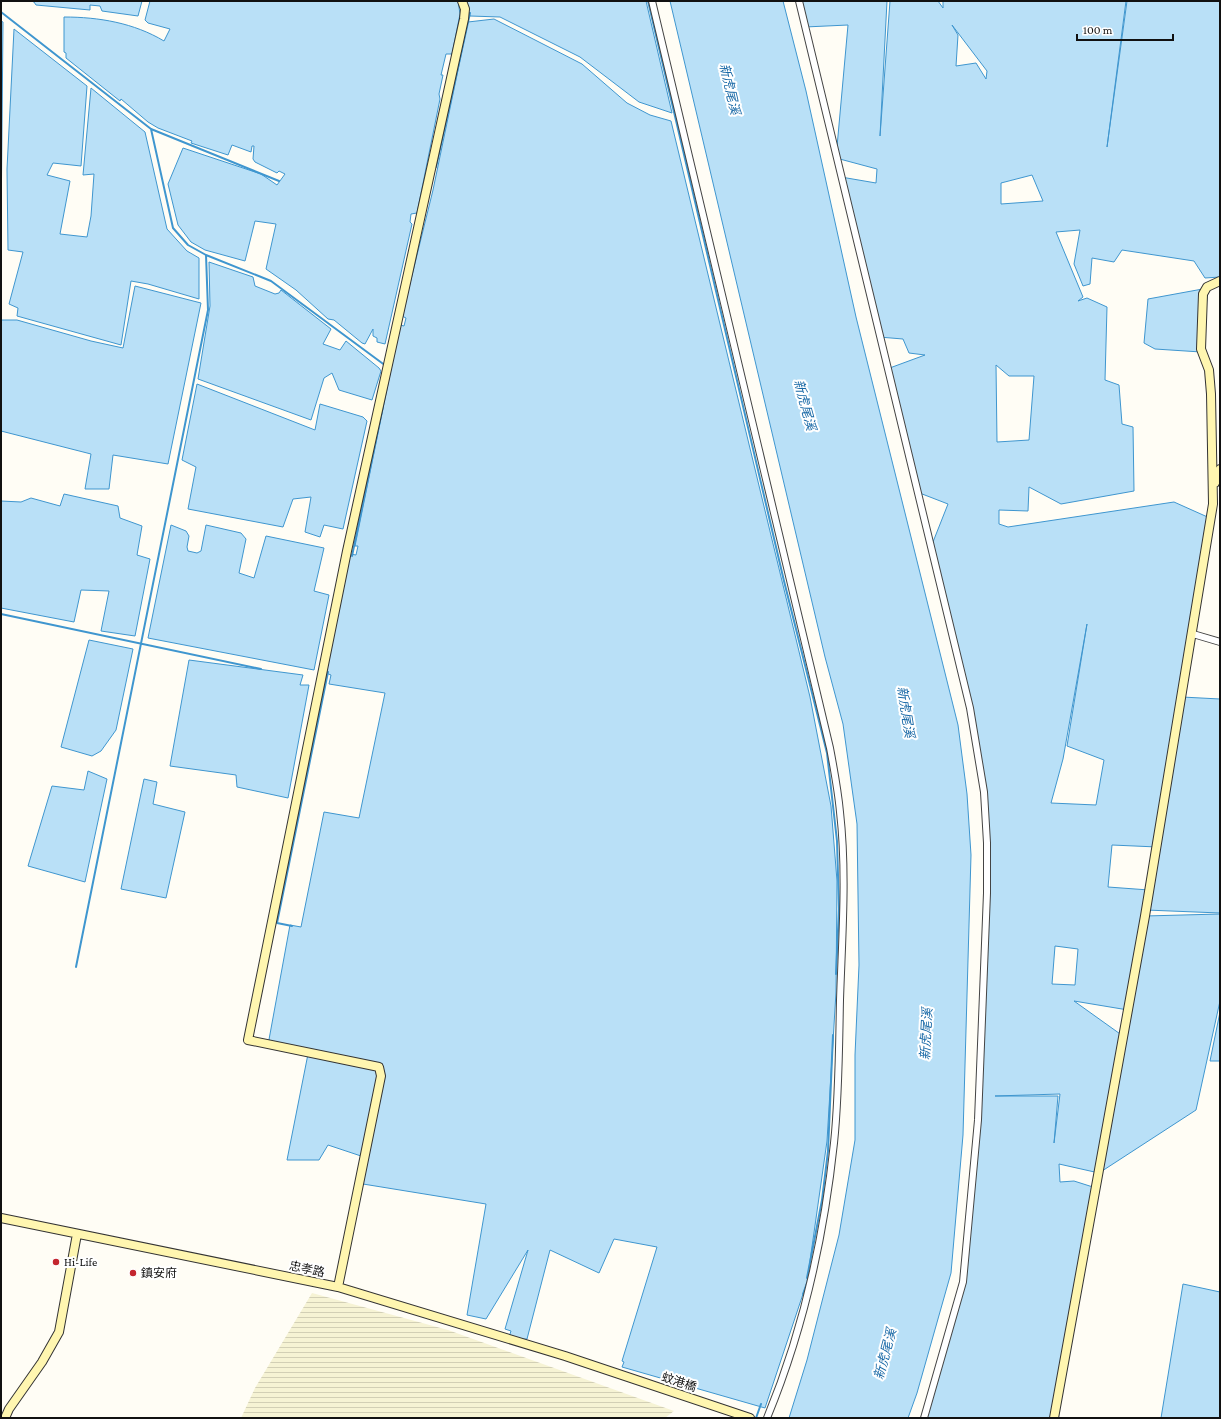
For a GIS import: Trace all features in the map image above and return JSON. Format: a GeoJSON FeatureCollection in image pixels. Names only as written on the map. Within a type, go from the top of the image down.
{"type":"FeatureCollection","features":[{"type":"Feature","properties":{"kind":"street"},"geometry":{"type":"LineString","coordinates":[[338,1288],[381,1076],[379,1067],[248,1040],[347,551],[464,19],[465,9],[462,1]]}},
{"type":"Feature","properties":{"kind":"street"},"geometry":{"type":"LineString","coordinates":[[652,1],[830,748],[840,812],[844,862],[834,1142],[825,1209],[809,1294],[787,1363],[767,1418]]}},
{"type":"Feature","properties":{"kind":"street"},"geometry":{"type":"LineString","coordinates":[[799,1],[968,701],[984,792],[987,843],[987,893],[978,1120],[968,1240],[963,1282],[924,1418]]}},
{"type":"Feature","properties":{"kind":"street"},"geometry":{"type":"LineString","coordinates":[[1054,1418],[1145,916],[1216,504],[1213,487],[1209,370],[1201,349],[1203,294],[1207,288],[1220,281]]}},
{"type":"Feature","properties":{"kind":"street"},"geometry":{"type":"LineString","coordinates":[[1213,487],[1220,469]]}},
{"type":"Feature","properties":{"kind":"street"},"geometry":{"type":"LineString","coordinates":[[1193,634],[1220,642]]}},
{"type":"Feature","properties":{"kind":"street","name":"忠孝路"},"geometry":{"type":"LineString","coordinates":[[1,1218],[338,1288],[565,1356],[600,1369]]}},
{"type":"Feature","properties":{"kind":"street"},"geometry":{"type":"LineString","coordinates":[[5,1418],[9,1409],[42,1362],[59,1332],[77,1234]]}},
{"type":"Feature","properties":{"kind":"street","name":"蚊港橋"},"geometry":{"type":"LineString","coordinates":[[600,1369],[750,1418]]}},
{"type":"Feature","properties":{"kind":"shaded area"},"geometry":{"type":"Polygon","coordinates":[[[312,1293],[448,1330],[674,1411],[665,1418],[241,1418],[255,1388],[312,1293]]]}},
{"type":"Feature","properties":{"kind":"water"},"geometry":{"type":"Polygon","coordinates":[[[31,1],[142,1],[138,16],[102,11],[100,6],[90,5],[90,10],[36,5],[31,1]]]}},
{"type":"Feature","properties":{"kind":"water"},"geometry":{"type":"Polygon","coordinates":[[[150,1],[458,1],[460,14],[452,54],[446,54],[441,75],[443,75],[439,94],[440,99],[417,213],[411,214],[410,222],[412,224],[385,344],[377,342],[377,338],[373,336],[373,329],[365,344],[362,343],[334,320],[328,319],[296,290],[266,269],[276,224],[255,221],[245,261],[205,250],[191,242],[178,225],[168,184],[183,148],[261,174],[277,185],[285,174],[279,171],[277,173],[255,162],[253,159],[254,146],[252,146],[251,152],[232,145],[228,155],[191,143],[192,141],[158,128],[148,122],[121,99],[120,101],[66,58],[66,53],[64,52],[64,17],[90,18],[116,22],[141,30],[164,41],[170,29],[148,23],[145,20],[150,1]]]}},
{"type":"Feature","properties":{"kind":"water"},"geometry":{"type":"Polygon","coordinates":[[[465,1],[646,1],[672,113],[639,102],[580,57],[500,17],[470,16],[465,1]]]}},
{"type":"Feature","properties":{"kind":"water","name":"新虎尾溪"},"geometry":{"type":"Polygon","coordinates":[[[670,1],[783,1],[806,91],[856,317],[958,725],[967,794],[971,855],[963,1135],[951,1273],[917,1393],[908,1418],[789,1418],[807,1360],[839,1235],[855,1140],[855,1055],[859,965],[857,824],[843,724],[825,657],[670,1]]]}},
{"type":"Feature","properties":{"kind":"water"},"geometry":{"type":"Polygon","coordinates":[[[798,1],[887,1],[880,136],[890,1],[938,1],[943,8],[943,1],[1126,1],[1107,147],[1127,1],[1220,1],[1220,277],[1205,278],[1194,261],[1122,250],[1114,262],[1092,258],[1090,284],[1083,286],[1074,264],[1080,230],[1056,232],[1083,297],[1078,301],[1087,298],[1107,307],[1105,380],[1119,385],[1122,424],[1133,427],[1134,491],[1061,504],[1029,487],[1028,511],[999,510],[999,524],[1008,527],[1174,502],[1212,519],[1182,697],[1220,699],[1220,913],[1146,910],[1145,916],[1220,914],[1220,1001],[1196,1110],[1099,1173],[1059,1164],[1060,1182],[1074,1181],[1096,1188],[1055,1418],[924,1418],[964,1275],[979,1096],[985,939],[985,803],[970,712],[931,547],[948,504],[917,492],[887,369],[925,355],[909,353],[903,339],[879,337],[841,177],[876,183],[877,169],[836,158],[848,25],[805,27],[798,1]],[[952,25],[958,35],[956,66],[976,63],[986,79],[987,71],[952,25]],[[1032,175],[1001,183],[1001,204],[1043,201],[1032,175]],[[996,365],[997,442],[1029,440],[1034,376],[1009,376],[996,365]],[[1087,624],[1063,759],[1051,803],[1096,805],[1104,760],[1067,746],[1087,624]],[[1112,845],[1108,887],[1149,890],[1157,847],[1112,845]],[[1055,946],[1052,984],[1075,985],[1078,949],[1055,946]],[[1074,1001],[1123,1036],[1128,1010],[1074,1001]],[[1060,1094],[995,1096],[1058,1096],[1054,1143],[1060,1094]]]}},
{"type":"Feature","properties":{"kind":"water"},"geometry":{"type":"Polygon","coordinates":[[[494,19],[582,64],[627,103],[650,115],[671,121],[810,697],[831,806],[837,881],[836,992],[827,1141],[807,1282],[765,1408],[622,1367],[624,1362],[622,1361],[657,1247],[614,1239],[599,1273],[550,1250],[527,1339],[508,1340],[511,1331],[505,1329],[528,1250],[486,1319],[467,1315],[486,1204],[363,1184],[364,1157],[328,1145],[319,1160],[287,1160],[308,1054],[268,1045],[290,925],[301,927],[324,812],[359,818],[385,693],[329,684],[331,675],[326,673],[350,554],[356,555],[358,546],[355,546],[400,325],[404,326],[406,318],[402,316],[433,190],[468,22],[494,19]]]}},
{"type":"Feature","properties":{"kind":"water"},"geometry":{"type":"Polygon","coordinates":[[[1,21],[3,22],[1,231],[1,21]]]}},
{"type":"Feature","properties":{"kind":"water"},"geometry":{"type":"Polygon","coordinates":[[[14,29],[87,86],[81,166],[53,163],[47,175],[70,181],[60,234],[87,237],[91,216],[94,174],[83,175],[91,88],[145,132],[167,229],[187,251],[199,258],[199,299],[148,284],[131,281],[121,345],[17,316],[18,308],[9,304],[23,252],[8,250],[7,169],[14,29]]]}},
{"type":"Feature","properties":{"kind":"water"},"geometry":{"type":"Polygon","coordinates":[[[209,262],[253,277],[255,286],[275,294],[279,293],[281,290],[331,329],[323,344],[340,350],[346,341],[379,368],[381,371],[372,400],[339,390],[332,373],[324,378],[311,420],[198,379],[210,306],[209,262]]]}},
{"type":"Feature","properties":{"kind":"water"},"geometry":{"type":"Polygon","coordinates":[[[135,286],[201,303],[168,464],[113,455],[109,489],[85,489],[91,454],[1,431],[1,320],[17,320],[91,341],[123,348],[135,286]]]}},
{"type":"Feature","properties":{"kind":"water"},"geometry":{"type":"Polygon","coordinates":[[[1208,288],[1201,352],[1155,349],[1144,343],[1148,299],[1208,288]]]}},
{"type":"Feature","properties":{"kind":"water"},"geometry":{"type":"Polygon","coordinates":[[[197,384],[315,430],[320,404],[363,417],[367,421],[343,529],[324,525],[320,537],[305,532],[311,497],[293,499],[283,527],[188,509],[196,467],[182,460],[197,384]]]}},
{"type":"Feature","properties":{"kind":"water"},"geometry":{"type":"Polygon","coordinates":[[[64,494],[118,506],[120,518],[142,526],[137,555],[150,559],[135,636],[101,631],[109,591],[81,590],[74,622],[1,608],[1,501],[21,502],[31,498],[60,506],[64,494]]]}},
{"type":"Feature","properties":{"kind":"water"},"geometry":{"type":"Polygon","coordinates":[[[171,525],[186,531],[189,536],[187,547],[188,551],[197,553],[201,551],[206,525],[241,533],[246,539],[239,573],[254,578],[266,536],[324,548],[314,591],[329,595],[314,670],[148,638],[171,525]]]}},
{"type":"Feature","properties":{"kind":"water"},"geometry":{"type":"Polygon","coordinates":[[[89,640],[133,649],[116,730],[101,751],[92,756],[61,747],[89,640]]]}},
{"type":"Feature","properties":{"kind":"water"},"geometry":{"type":"Polygon","coordinates":[[[189,660],[303,675],[300,685],[309,685],[288,798],[237,787],[236,775],[170,766],[189,660]]]}},
{"type":"Feature","properties":{"kind":"water"},"geometry":{"type":"Polygon","coordinates":[[[88,771],[107,779],[85,882],[28,866],[52,786],[84,790],[88,771]]]}},
{"type":"Feature","properties":{"kind":"water"},"geometry":{"type":"Polygon","coordinates":[[[144,779],[157,782],[153,804],[185,812],[166,898],[121,889],[144,779]]]}},
{"type":"Feature","properties":{"kind":"water"},"geometry":{"type":"Polygon","coordinates":[[[1220,1012],[1220,1061],[1210,1061],[1220,1012]]]}},
{"type":"Feature","properties":{"kind":"water"},"geometry":{"type":"Polygon","coordinates":[[[1183,1284],[1220,1292],[1220,1418],[1161,1418],[1183,1284]]]}},
{"type":"Feature","properties":{"kind":"waterway"},"geometry":{"type":"LineString","coordinates":[[648,1],[784,581],[827,753],[837,841],[839,909],[836,974]]}},
{"type":"Feature","properties":{"kind":"waterway"},"geometry":{"type":"LineString","coordinates":[[1,12],[151,129],[279,181]]}},
{"type":"Feature","properties":{"kind":"waterway"},"geometry":{"type":"LineString","coordinates":[[436,167],[470,13]]}},
{"type":"Feature","properties":{"kind":"waterway"},"geometry":{"type":"LineString","coordinates":[[151,129],[173,228],[188,245],[206,255],[271,281],[386,366]]}},
{"type":"Feature","properties":{"kind":"waterway"},"geometry":{"type":"LineString","coordinates":[[76,967],[208,310],[206,255]]}},
{"type":"Feature","properties":{"kind":"waterway"},"geometry":{"type":"LineString","coordinates":[[352,556],[383,406]]}},
{"type":"Feature","properties":{"kind":"waterway"},"geometry":{"type":"LineString","coordinates":[[1,614],[261,669]]}},
{"type":"Feature","properties":{"kind":"waterway"},"geometry":{"type":"LineString","coordinates":[[292,926],[277,923],[328,672]]}},
{"type":"Feature","properties":{"kind":"waterway"},"geometry":{"type":"LineString","coordinates":[[807,1278],[822,1200],[828,1151],[833,1035]]}},
{"type":"Feature","properties":{"kind":"waterway"},"geometry":{"type":"LineString","coordinates":[[803,1294],[807,1283]]}},
{"type":"Feature","properties":{"kind":"waterway"},"geometry":{"type":"LineString","coordinates":[[756,1418],[761,1404]]}},
{"type":"Feature","properties":{"kind":"place","name":"Hi-Life"},"geometry":{"type":"Point","coordinates":[56,1262]}},
{"type":"Feature","properties":{"kind":"place","name":"鎮安府"},"geometry":{"type":"Point","coordinates":[133,1273]}}]}
